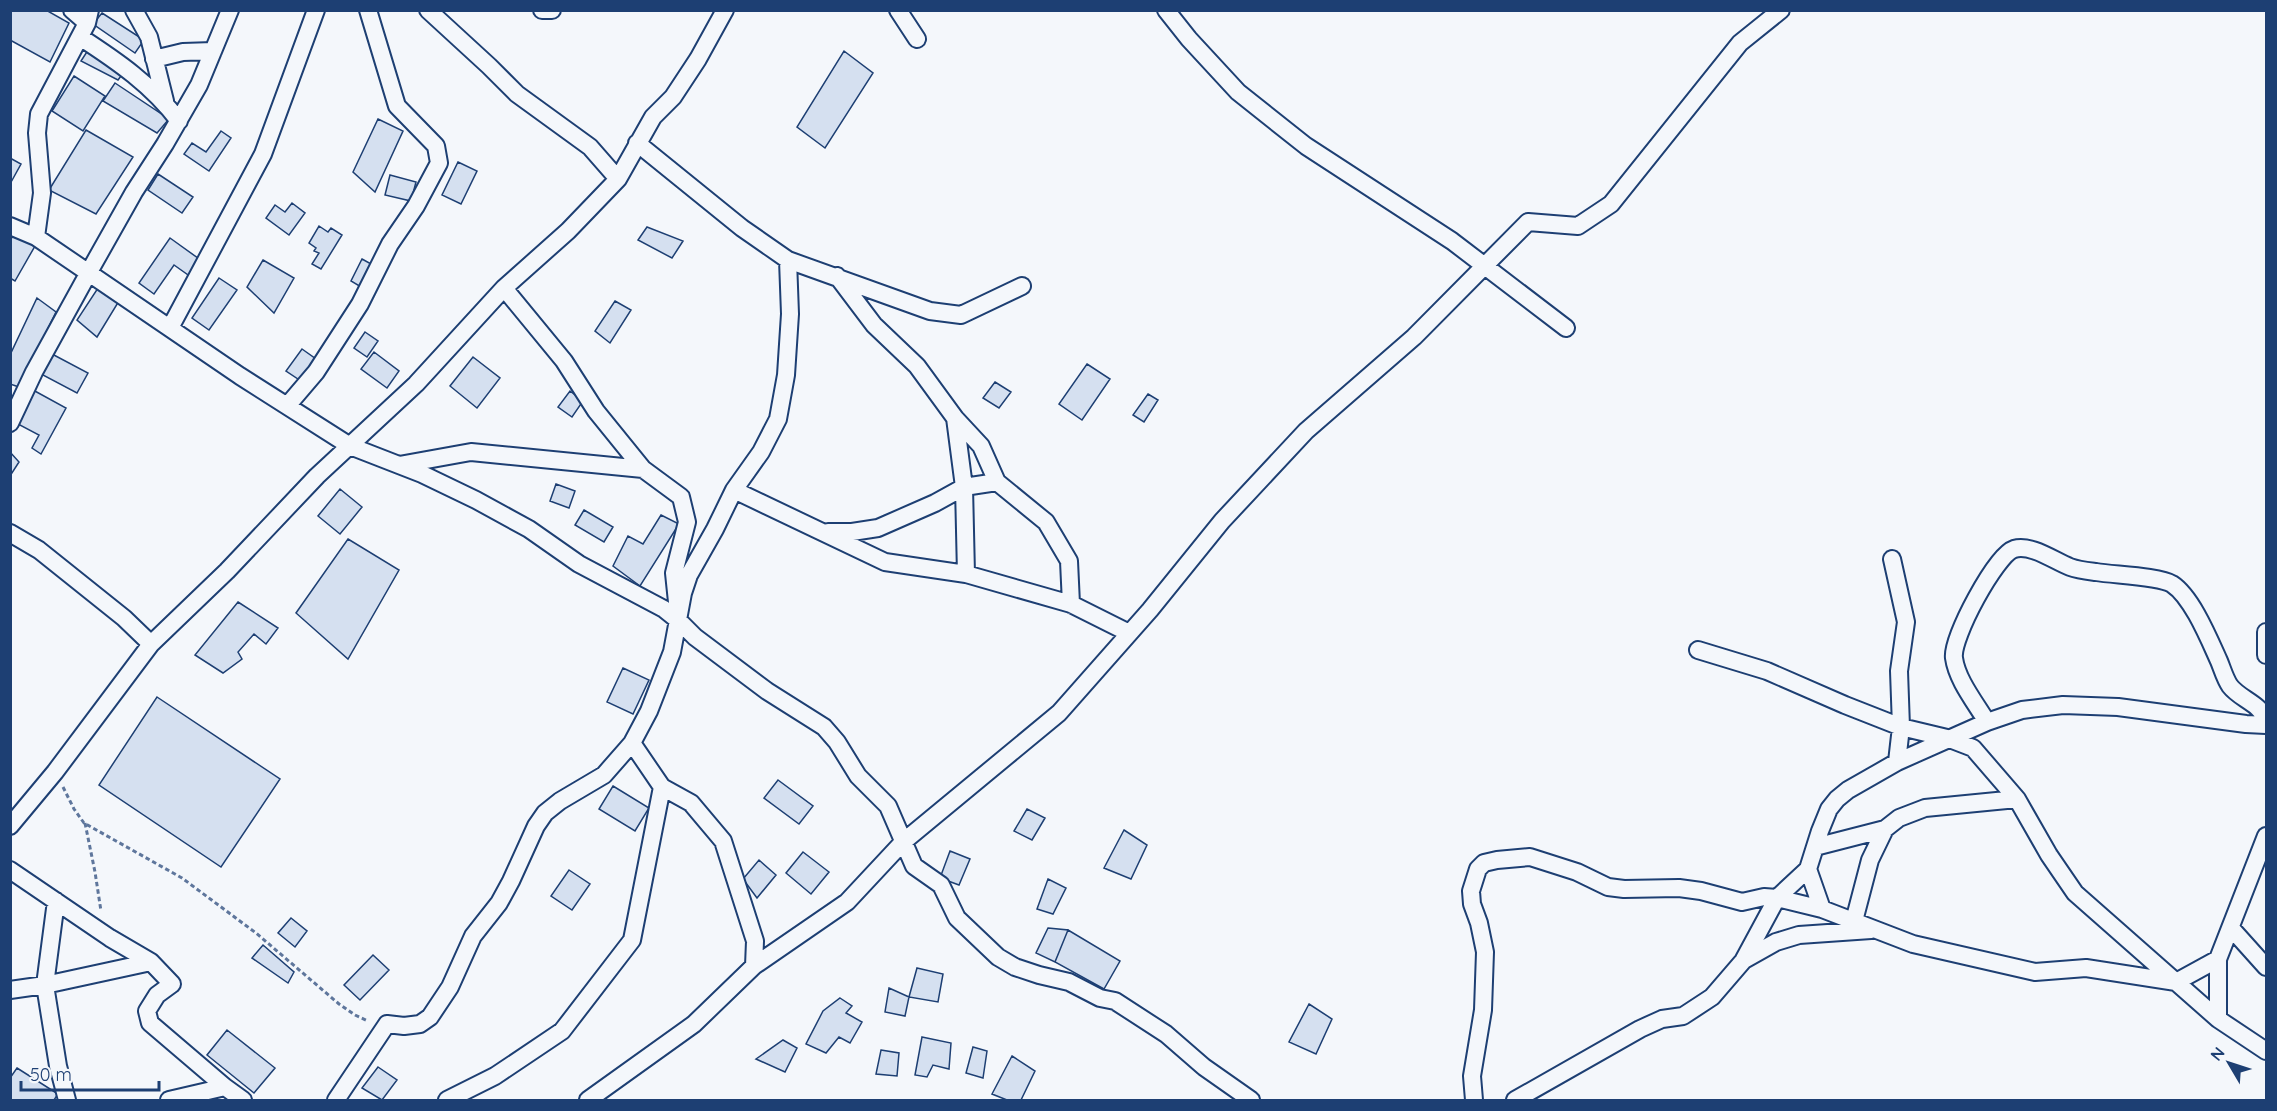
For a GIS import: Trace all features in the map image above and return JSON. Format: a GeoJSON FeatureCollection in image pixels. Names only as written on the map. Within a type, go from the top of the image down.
{"type":"FeatureCollection","features":[{"type":"Feature","properties":{"kind":"street"},"geometry":{"type":"LineString","coordinates":[[72,10],[127,68],[165,102],[179,121]]}},
{"type":"Feature","properties":{"kind":"street"},"geometry":{"type":"LineString","coordinates":[[135,10],[149,37],[165,102]]}},
{"type":"Feature","properties":{"kind":"street"},"geometry":{"type":"LineString","coordinates":[[10,423],[34,372],[89,272],[199,85],[230,10]]}},
{"type":"Feature","properties":{"kind":"street"},"geometry":{"type":"LineString","coordinates":[[170,328],[263,154],[316,10]]}},
{"type":"Feature","properties":{"kind":"street"},"geometry":{"type":"LineString","coordinates":[[287,406],[316,372],[360,303],[390,244],[416,206],[439,163],[436,146],[397,106],[368,10]]}},
{"type":"Feature","properties":{"kind":"street"},"geometry":{"type":"LineString","coordinates":[[428,10],[517,94],[556,120],[590,147],[618,179]]}},
{"type":"Feature","properties":{"kind":"street"},"geometry":{"type":"LineString","coordinates":[[542,10],[552,10]]}},
{"type":"Feature","properties":{"kind":"street"},"geometry":{"type":"LineString","coordinates":[[898,10],[917,39]]}},
{"type":"Feature","properties":{"kind":"street"},"geometry":{"type":"LineString","coordinates":[[1166,10],[1189,39],[1247,99],[1306,146],[1452,241],[1566,328]]}},
{"type":"Feature","properties":{"kind":"street"},"geometry":{"type":"LineString","coordinates":[[588,1101],[694,1024],[754,966],[847,902],[903,842],[1059,713],[1222,521],[1306,431],[1414,337],[1528,222],[1578,226],[1611,204],[1740,43],[1781,10]]}},
{"type":"Feature","properties":{"kind":"street"},"geometry":{"type":"LineString","coordinates":[[10,826],[55,772],[151,644],[227,571],[317,476],[416,384],[504,288],[568,231],[618,179],[653,117],[673,97],[698,59],[718,13]]}},
{"type":"Feature","properties":{"kind":"street"},"geometry":{"type":"LineString","coordinates":[[36,237],[42,193],[41,156],[37,133],[39,114],[86,23]]}},
{"type":"Feature","properties":{"kind":"street"},"geometry":{"type":"LineString","coordinates":[[149,37],[183,52]]}},
{"type":"Feature","properties":{"kind":"street"},"geometry":{"type":"LineString","coordinates":[[154,59],[183,52],[213,51]]}},
{"type":"Feature","properties":{"kind":"street"},"geometry":{"type":"LineString","coordinates":[[637,143],[742,228],[788,260],[930,311],[961,315],[1022,285]]}},
{"type":"Feature","properties":{"kind":"street"},"geometry":{"type":"LineString","coordinates":[[10,226],[36,237],[240,376],[350,446],[476,500],[518,523],[579,564],[664,609],[695,637],[767,691],[824,727],[837,742],[858,776],[888,806],[914,866],[941,885],[957,918],[998,957],[1015,967],[1069,982],[1100,998],[1115,1001],[1166,1034],[1204,1067],[1251,1101]]}},
{"type":"Feature","properties":{"kind":"street"},"geometry":{"type":"LineString","coordinates":[[336,1101],[387,1024],[404,1026],[420,1024],[430,1017],[450,987],[473,936],[499,903],[536,826],[545,813],[560,801],[604,775],[632,743],[662,682],[672,652],[683,593],[689,575],[734,490],[761,452],[778,419],[786,375],[790,314],[788,260]]}},
{"type":"Feature","properties":{"kind":"street"},"geometry":{"type":"LineString","coordinates":[[837,276],[874,325],[917,366],[955,418],[981,446],[997,483],[1046,522],[1069,561],[1071,604]]}},
{"type":"Feature","properties":{"kind":"street"},"geometry":{"type":"LineString","coordinates":[[504,288],[564,361],[596,411],[643,469],[681,497],[687,522],[674,573],[679,621]]}},
{"type":"Feature","properties":{"kind":"street"},"geometry":{"type":"LineString","coordinates":[[955,418],[964,487],[966,574]]}},
{"type":"Feature","properties":{"kind":"street"},"geometry":{"type":"LineString","coordinates":[[398,465],[471,452],[643,469]]}},
{"type":"Feature","properties":{"kind":"street"},"geometry":{"type":"LineString","coordinates":[[820,531],[852,532],[878,528],[935,503],[964,487],[997,483]]}},
{"type":"Feature","properties":{"kind":"street"},"geometry":{"type":"LineString","coordinates":[[734,490],[885,562],[966,574],[1071,604],[1129,633]]}},
{"type":"Feature","properties":{"kind":"street"},"geometry":{"type":"LineString","coordinates":[[10,533],[39,550],[124,618],[151,644]]}},
{"type":"Feature","properties":{"kind":"street"},"geometry":{"type":"LineString","coordinates":[[1987,722],[1957,670],[1953,656],[1954,643],[1966,617],[1998,564],[2006,554],[2014,549],[2037,552],[2071,567],[2160,580],[2175,585],[2183,593],[2204,630],[2230,685],[2258,707],[2266,719]]}},
{"type":"Feature","properties":{"kind":"street"},"geometry":{"type":"LineString","coordinates":[[1892,559],[1906,622],[1899,671],[1901,727],[1897,762]]}},
{"type":"Feature","properties":{"kind":"street"},"geometry":{"type":"LineString","coordinates":[[2266,632],[2266,655]]}},
{"type":"Feature","properties":{"kind":"street"},"geometry":{"type":"LineString","coordinates":[[1698,650],[1767,671],[1901,727],[1947,738],[1973,748],[2017,799],[2049,855],[2075,893],[2218,1019],[2266,1051]]}},
{"type":"Feature","properties":{"kind":"street"},"geometry":{"type":"LineString","coordinates":[[1515,1101],[1640,1029],[1662,1019],[1683,1016],[1712,997],[1743,961],[1777,898],[1808,869],[1829,808],[1848,790],[1897,762],[1987,722],[2022,710],[2063,705],[2118,707],[2266,725]]}},
{"type":"Feature","properties":{"kind":"street"},"geometry":{"type":"LineString","coordinates":[[1970,729],[1973,748]]}},
{"type":"Feature","properties":{"kind":"street"},"geometry":{"type":"LineString","coordinates":[[632,743],[662,787],[691,803],[723,841],[755,941],[754,966]]}},
{"type":"Feature","properties":{"kind":"street"},"geometry":{"type":"LineString","coordinates":[[447,1101],[495,1076],[562,1031],[632,940],[662,787]]}},
{"type":"Feature","properties":{"kind":"street"},"geometry":{"type":"LineString","coordinates":[[1815,847],[1885,829],[1899,818],[1925,808],[2017,799]]}},
{"type":"Feature","properties":{"kind":"street"},"geometry":{"type":"LineString","coordinates":[[1854,921],[1870,860],[1885,829]]}},
{"type":"Feature","properties":{"kind":"street"},"geometry":{"type":"LineString","coordinates":[[2218,1019],[2218,959],[2266,836]]}},
{"type":"Feature","properties":{"kind":"street"},"geometry":{"type":"LineString","coordinates":[[1474,1101],[1472,1076],[1483,1010],[1485,952],[1472,904],[1471,891],[1474,878],[1484,863],[1530,857],[1576,872],[1608,887],[1647,890],[1679,888],[1701,891],[1742,902],[1764,897],[1777,898],[1822,909],[1913,944],[2035,972],[2086,968],[2176,982],[2218,959]]}},
{"type":"Feature","properties":{"kind":"street"},"geometry":{"type":"LineString","coordinates":[[1808,869],[1822,909]]}},
{"type":"Feature","properties":{"kind":"street"},"geometry":{"type":"LineString","coordinates":[[10,870],[110,938],[151,962],[172,984],[156,995],[147,1011],[150,1023],[243,1101]]}},
{"type":"Feature","properties":{"kind":"street"},"geometry":{"type":"LineString","coordinates":[[56,901],[45,985],[58,1066],[67,1101]]}},
{"type":"Feature","properties":{"kind":"street"},"geometry":{"type":"LineString","coordinates":[[2231,928],[2266,967]]}},
{"type":"Feature","properties":{"kind":"street"},"geometry":{"type":"LineString","coordinates":[[1743,961],[1776,942],[1799,935],[1877,930]]}},
{"type":"Feature","properties":{"kind":"street"},"geometry":{"type":"LineString","coordinates":[[10,990],[45,985],[151,962]]}},
{"type":"Feature","properties":{"kind":"street"},"geometry":{"type":"LineString","coordinates":[[169,1101],[225,1088]]}},
{"type":"Feature","properties":{"kind":"path"},"geometry":{"type":"LineString","coordinates":[[55,772],[84,823],[95,872],[101,914],[110,938]]}},
{"type":"Feature","properties":{"kind":"path"},"geometry":{"type":"LineString","coordinates":[[84,823],[182,878],[256,933],[355,1016],[371,1022],[387,1024]]}},
{"type":"Feature","properties":{"kind":"building"},"geometry":{"type":"Polygon","coordinates":[[[10,10],[46,10],[69,23],[50,62],[10,40],[10,10]]]}},
{"type":"Feature","properties":{"kind":"building"},"geometry":{"type":"Polygon","coordinates":[[[102,13],[144,40],[135,53],[93,24],[102,13]]]}},
{"type":"Feature","properties":{"kind":"building"},"geometry":{"type":"Polygon","coordinates":[[[90,47],[127,68],[118,80],[81,61],[90,47]]]}},
{"type":"Feature","properties":{"kind":"building"},"geometry":{"type":"Polygon","coordinates":[[[844,51],[873,73],[825,148],[797,127],[844,51]]]}},
{"type":"Feature","properties":{"kind":"building"},"geometry":{"type":"Polygon","coordinates":[[[74,76],[105,96],[83,131],[52,111],[74,76]]]}},
{"type":"Feature","properties":{"kind":"building"},"geometry":{"type":"Polygon","coordinates":[[[115,83],[169,119],[157,133],[103,101],[115,83]]]}},
{"type":"Feature","properties":{"kind":"building"},"geometry":{"type":"Polygon","coordinates":[[[378,119],[403,131],[375,192],[353,172],[378,119]]]}},
{"type":"Feature","properties":{"kind":"building"},"geometry":{"type":"Polygon","coordinates":[[[86,130],[133,157],[96,214],[49,190],[86,130]]]}},
{"type":"Feature","properties":{"kind":"building"},"geometry":{"type":"Polygon","coordinates":[[[221,131],[231,138],[209,171],[184,154],[192,143],[206,152],[221,131]]]}},
{"type":"Feature","properties":{"kind":"building"},"geometry":{"type":"Polygon","coordinates":[[[10,158],[21,164],[10,184],[10,158]]]}},
{"type":"Feature","properties":{"kind":"building"},"geometry":{"type":"Polygon","coordinates":[[[458,162],[477,171],[461,204],[442,195],[458,162]]]}},
{"type":"Feature","properties":{"kind":"building"},"geometry":{"type":"Polygon","coordinates":[[[158,174],[193,197],[182,213],[148,190],[158,174]]]}},
{"type":"Feature","properties":{"kind":"building"},"geometry":{"type":"Polygon","coordinates":[[[390,175],[416,182],[411,201],[385,195],[390,175]]]}},
{"type":"Feature","properties":{"kind":"building"},"geometry":{"type":"Polygon","coordinates":[[[292,203],[305,213],[289,235],[266,218],[275,205],[285,212],[292,203]]]}},
{"type":"Feature","properties":{"kind":"building"},"geometry":{"type":"Polygon","coordinates":[[[319,226],[328,232],[331,228],[342,235],[321,269],[312,264],[319,253],[314,251],[316,248],[309,243],[319,226]]]}},
{"type":"Feature","properties":{"kind":"building"},"geometry":{"type":"Polygon","coordinates":[[[647,227],[683,241],[672,258],[638,240],[647,227]]]}},
{"type":"Feature","properties":{"kind":"building"},"geometry":{"type":"Polygon","coordinates":[[[14,235],[35,246],[15,281],[10,278],[10,240],[14,235]]]}},
{"type":"Feature","properties":{"kind":"building"},"geometry":{"type":"Polygon","coordinates":[[[170,238],[202,261],[191,277],[174,265],[154,294],[139,283],[170,238]]]}},
{"type":"Feature","properties":{"kind":"building"},"geometry":{"type":"Polygon","coordinates":[[[362,259],[373,265],[361,287],[351,281],[362,259]]]}},
{"type":"Feature","properties":{"kind":"building"},"geometry":{"type":"Polygon","coordinates":[[[263,260],[294,278],[274,313],[247,287],[263,260]]]}},
{"type":"Feature","properties":{"kind":"building"},"geometry":{"type":"Polygon","coordinates":[[[219,278],[237,290],[209,330],[192,318],[219,278]]]}},
{"type":"Feature","properties":{"kind":"building"},"geometry":{"type":"Polygon","coordinates":[[[98,288],[119,301],[97,337],[77,320],[98,288]]]}},
{"type":"Feature","properties":{"kind":"building"},"geometry":{"type":"Polygon","coordinates":[[[37,298],[56,312],[19,387],[10,384],[10,355],[37,298]]]}},
{"type":"Feature","properties":{"kind":"building"},"geometry":{"type":"Polygon","coordinates":[[[615,301],[631,310],[610,343],[595,331],[615,301]]]}},
{"type":"Feature","properties":{"kind":"building"},"geometry":{"type":"Polygon","coordinates":[[[365,332],[378,341],[367,357],[354,348],[365,332]]]}},
{"type":"Feature","properties":{"kind":"building"},"geometry":{"type":"Polygon","coordinates":[[[302,349],[316,359],[301,381],[286,371],[302,349]]]}},
{"type":"Feature","properties":{"kind":"building"},"geometry":{"type":"Polygon","coordinates":[[[374,352],[399,371],[387,388],[361,369],[374,352]]]}},
{"type":"Feature","properties":{"kind":"building"},"geometry":{"type":"Polygon","coordinates":[[[52,354],[88,373],[77,393],[41,374],[52,354]]]}},
{"type":"Feature","properties":{"kind":"building"},"geometry":{"type":"Polygon","coordinates":[[[473,357],[500,378],[477,408],[450,386],[473,357]]]}},
{"type":"Feature","properties":{"kind":"building"},"geometry":{"type":"Polygon","coordinates":[[[1087,364],[1110,379],[1082,420],[1059,404],[1087,364]]]}},
{"type":"Feature","properties":{"kind":"building"},"geometry":{"type":"Polygon","coordinates":[[[995,382],[1011,392],[999,408],[983,398],[995,382]]]}},
{"type":"Feature","properties":{"kind":"building"},"geometry":{"type":"Polygon","coordinates":[[[33,390],[66,408],[41,454],[32,448],[39,435],[16,423],[33,390]]]}},
{"type":"Feature","properties":{"kind":"building"},"geometry":{"type":"Polygon","coordinates":[[[570,391],[583,401],[572,417],[558,407],[570,391]]]}},
{"type":"Feature","properties":{"kind":"building"},"geometry":{"type":"Polygon","coordinates":[[[1148,394],[1158,400],[1144,422],[1133,415],[1148,394]]]}},
{"type":"Feature","properties":{"kind":"building"},"geometry":{"type":"Polygon","coordinates":[[[10,452],[19,462],[10,476],[10,452]]]}},
{"type":"Feature","properties":{"kind":"building"},"geometry":{"type":"Polygon","coordinates":[[[556,484],[575,491],[569,508],[550,501],[556,484]]]}},
{"type":"Feature","properties":{"kind":"building"},"geometry":{"type":"Polygon","coordinates":[[[340,489],[362,507],[340,534],[318,516],[340,489]]]}},
{"type":"Feature","properties":{"kind":"building"},"geometry":{"type":"Polygon","coordinates":[[[584,510],[613,527],[604,542],[575,525],[584,510]]]}},
{"type":"Feature","properties":{"kind":"building"},"geometry":{"type":"Polygon","coordinates":[[[661,515],[679,524],[640,586],[613,566],[628,536],[643,544],[661,515]]]}},
{"type":"Feature","properties":{"kind":"building"},"geometry":{"type":"Polygon","coordinates":[[[348,539],[399,570],[348,659],[296,613],[348,539]]]}},
{"type":"Feature","properties":{"kind":"building"},"geometry":{"type":"Polygon","coordinates":[[[238,602],[278,628],[266,644],[254,634],[238,652],[242,659],[223,673],[195,655],[238,602]]]}},
{"type":"Feature","properties":{"kind":"building"},"geometry":{"type":"Polygon","coordinates":[[[623,668],[649,680],[633,714],[607,702],[623,668]]]}},
{"type":"Feature","properties":{"kind":"building"},"geometry":{"type":"Polygon","coordinates":[[[157,697],[280,779],[221,867],[99,785],[157,697]]]}},
{"type":"Feature","properties":{"kind":"building"},"geometry":{"type":"Polygon","coordinates":[[[778,780],[813,806],[799,824],[764,798],[778,780]]]}},
{"type":"Feature","properties":{"kind":"building"},"geometry":{"type":"Polygon","coordinates":[[[613,786],[649,808],[635,831],[599,809],[613,786]]]}},
{"type":"Feature","properties":{"kind":"building"},"geometry":{"type":"Polygon","coordinates":[[[1027,809],[1045,818],[1032,840],[1014,831],[1027,809]]]}},
{"type":"Feature","properties":{"kind":"building"},"geometry":{"type":"Polygon","coordinates":[[[1124,830],[1147,845],[1131,879],[1104,868],[1124,830]]]}},
{"type":"Feature","properties":{"kind":"building"},"geometry":{"type":"Polygon","coordinates":[[[950,851],[970,859],[959,885],[940,878],[950,851]]]}},
{"type":"Feature","properties":{"kind":"building"},"geometry":{"type":"Polygon","coordinates":[[[803,852],[829,872],[811,894],[786,873],[803,852]]]}},
{"type":"Feature","properties":{"kind":"building"},"geometry":{"type":"Polygon","coordinates":[[[759,860],[776,875],[757,898],[743,879],[759,860]]]}},
{"type":"Feature","properties":{"kind":"building"},"geometry":{"type":"Polygon","coordinates":[[[569,870],[590,884],[572,910],[551,896],[569,870]]]}},
{"type":"Feature","properties":{"kind":"building"},"geometry":{"type":"Polygon","coordinates":[[[1048,879],[1066,888],[1053,914],[1037,909],[1048,879]]]}},
{"type":"Feature","properties":{"kind":"building"},"geometry":{"type":"Polygon","coordinates":[[[291,918],[307,931],[295,947],[278,933],[291,918]]]}},
{"type":"Feature","properties":{"kind":"building"},"geometry":{"type":"Polygon","coordinates":[[[1048,928],[1068,930],[1055,962],[1036,953],[1048,928]]]}},
{"type":"Feature","properties":{"kind":"building"},"geometry":{"type":"Polygon","coordinates":[[[1068,930],[1120,961],[1104,989],[1055,962],[1068,930]]]}},
{"type":"Feature","properties":{"kind":"building"},"geometry":{"type":"Polygon","coordinates":[[[263,945],[294,972],[288,983],[252,958],[263,945]]]}},
{"type":"Feature","properties":{"kind":"building"},"geometry":{"type":"Polygon","coordinates":[[[373,955],[389,970],[360,1000],[344,985],[373,955]]]}},
{"type":"Feature","properties":{"kind":"building"},"geometry":{"type":"Polygon","coordinates":[[[917,968],[943,974],[938,1002],[909,997],[917,968]]]}},
{"type":"Feature","properties":{"kind":"building"},"geometry":{"type":"Polygon","coordinates":[[[889,988],[909,997],[905,1016],[885,1012],[889,988]]]}},
{"type":"Feature","properties":{"kind":"building"},"geometry":{"type":"Polygon","coordinates":[[[840,998],[852,1006],[846,1013],[862,1022],[850,1043],[839,1037],[826,1053],[806,1044],[823,1011],[840,998]]]}},
{"type":"Feature","properties":{"kind":"building"},"geometry":{"type":"Polygon","coordinates":[[[1309,1004],[1332,1019],[1316,1054],[1289,1042],[1309,1004]]]}},
{"type":"Feature","properties":{"kind":"building"},"geometry":{"type":"Polygon","coordinates":[[[227,1030],[275,1068],[254,1093],[207,1055],[227,1030]]]}},
{"type":"Feature","properties":{"kind":"building"},"geometry":{"type":"Polygon","coordinates":[[[922,1037],[951,1043],[949,1069],[933,1065],[927,1077],[915,1075],[922,1037]]]}},
{"type":"Feature","properties":{"kind":"building"},"geometry":{"type":"Polygon","coordinates":[[[783,1040],[797,1048],[785,1072],[756,1059],[783,1040]]]}},
{"type":"Feature","properties":{"kind":"building"},"geometry":{"type":"Polygon","coordinates":[[[973,1047],[987,1051],[983,1078],[966,1073],[973,1047]]]}},
{"type":"Feature","properties":{"kind":"building"},"geometry":{"type":"Polygon","coordinates":[[[881,1050],[899,1053],[897,1076],[876,1074],[881,1050]]]}},
{"type":"Feature","properties":{"kind":"building"},"geometry":{"type":"Polygon","coordinates":[[[1012,1056],[1035,1071],[1021,1100],[1007,1100],[992,1094],[1012,1056]]]}},
{"type":"Feature","properties":{"kind":"building"},"geometry":{"type":"Polygon","coordinates":[[[378,1067],[397,1080],[382,1100],[362,1088],[378,1067]]]}},
{"type":"Feature","properties":{"kind":"building"},"geometry":{"type":"Polygon","coordinates":[[[17,1068],[58,1094],[54,1100],[10,1100],[10,1078],[17,1068]]]}}]}
